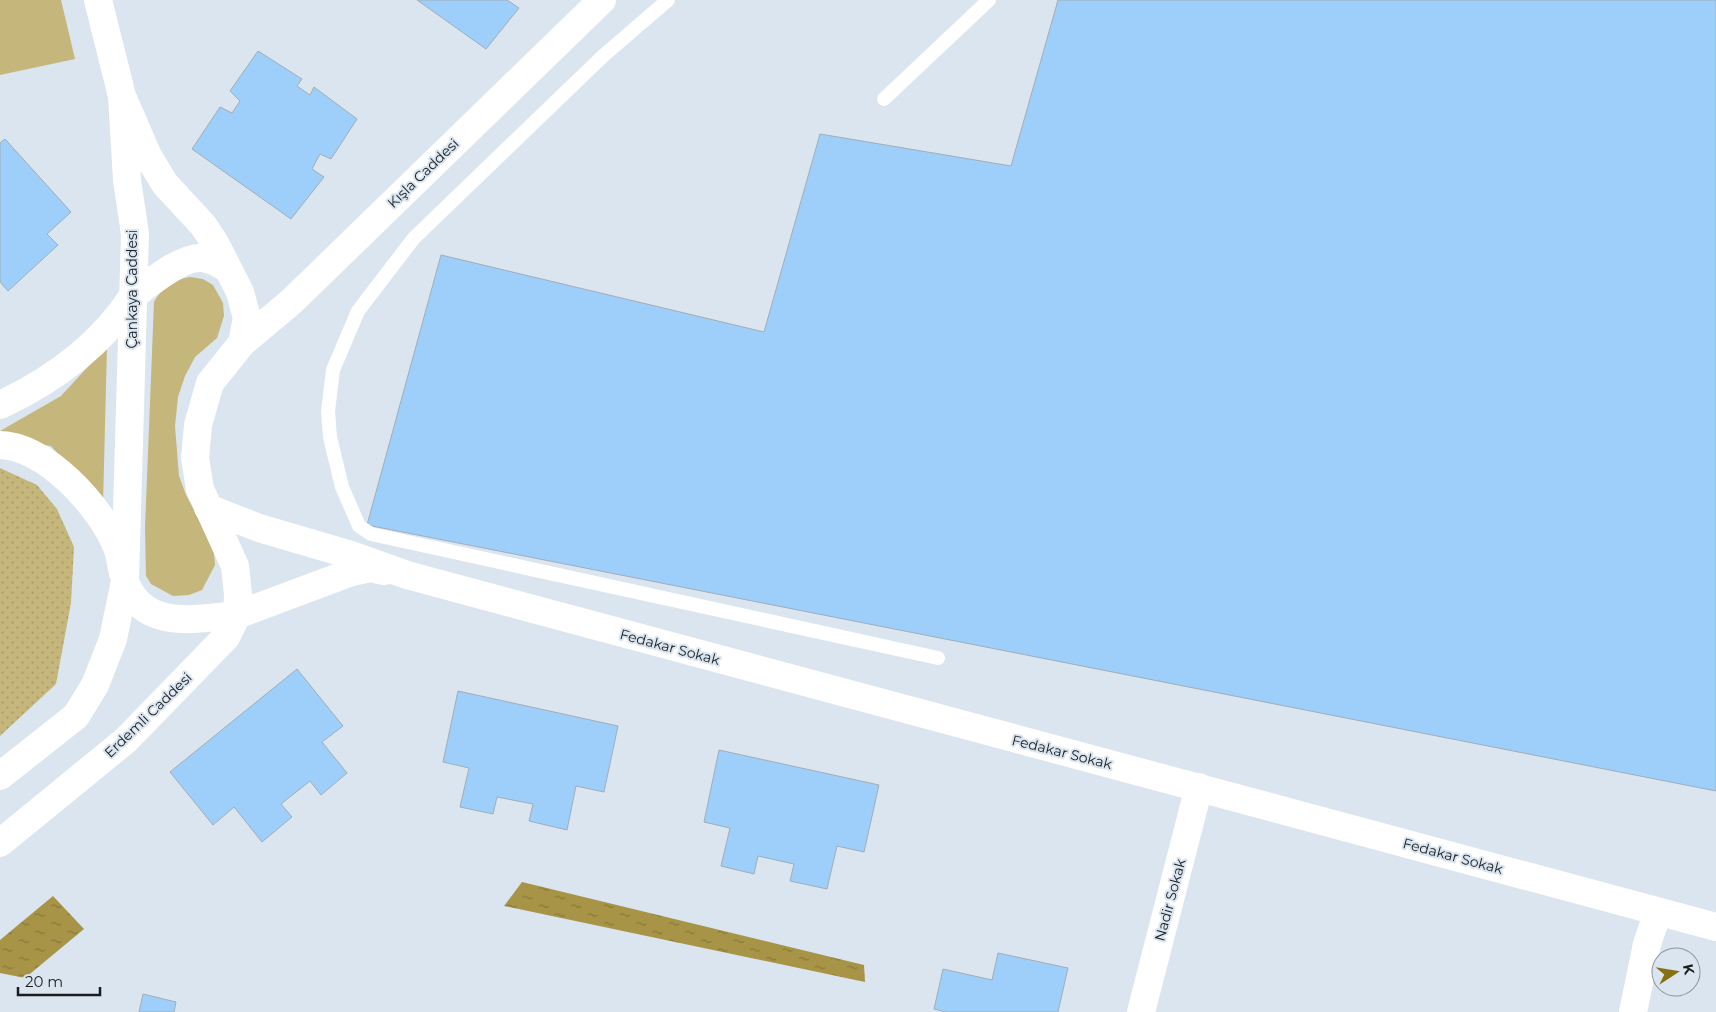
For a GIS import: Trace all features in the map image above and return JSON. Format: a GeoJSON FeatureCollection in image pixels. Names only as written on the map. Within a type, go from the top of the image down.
{"type":"FeatureCollection","features":[{"type":"Feature","properties":{"kind":"main road","name":"Çankaya Caddesi"},"geometry":{"type":"LineString","coordinates":[[98,0],[122,96],[127,180],[135,234],[125,581]]}},
{"type":"Feature","properties":{"kind":"main road","name":"Kışla Caddesi"},"geometry":{"type":"LineString","coordinates":[[237,615],[238,594],[235,566],[200,489],[195,458],[198,425],[210,383],[242,343],[292,301],[602,0]]}},
{"type":"Feature","properties":{"kind":"main road"},"geometry":{"type":"LineString","coordinates":[[122,96],[148,156],[165,184],[204,225],[240,292],[247,318],[242,343]]}},
{"type":"Feature","properties":{"kind":"main road"},"geometry":{"type":"LineString","coordinates":[[0,405],[50,378],[97,342],[117,320],[133,296],[165,270],[200,258],[215,262],[228,269]]}},
{"type":"Feature","properties":{"kind":"main road"},"geometry":{"type":"LineString","coordinates":[[0,445],[32,455],[44,461],[80,490],[101,517],[118,548],[125,581],[130,594],[142,607],[160,617],[180,619],[237,615],[352,572],[370,568],[407,575]]}},
{"type":"Feature","properties":{"kind":"main road"},"geometry":{"type":"LineString","coordinates":[[208,508],[260,528],[351,555],[407,575]]}},
{"type":"Feature","properties":{"kind":"main road","name":"Fedakar Sokak"},"geometry":{"type":"LineString","coordinates":[[407,575],[1716,927]]}},
{"type":"Feature","properties":{"kind":"main road"},"geometry":{"type":"LineString","coordinates":[[0,776],[76,716],[95,685],[113,639],[125,581]]}},
{"type":"Feature","properties":{"kind":"main road","name":"Erdemli Caddesi"},"geometry":{"type":"LineString","coordinates":[[0,843],[126,740],[226,637],[237,615]]}},
{"type":"Feature","properties":{"kind":"main road","name":"Nadir Sokak"},"geometry":{"type":"LineString","coordinates":[[1140,1012],[1199,787]]}},
{"type":"Feature","properties":{"kind":"main road"},"geometry":{"type":"LineString","coordinates":[[1633,1012],[1647,944],[1658,912]]}},
{"type":"Feature","properties":{"kind":"lane"},"geometry":{"type":"LineString","coordinates":[[668,0],[603,56],[414,238],[358,311],[334,370],[328,412],[335,462],[350,507],[359,526],[372,534],[938,658]]}},
{"type":"Feature","properties":{"kind":"lane"},"geometry":{"type":"LineString","coordinates":[[884,100],[989,0]]}},
{"type":"Feature","properties":{"kind":"shaded area"},"geometry":{"type":"Polygon","coordinates":[[[0,0],[61,0],[75,59],[0,75],[0,0]]]}},
{"type":"Feature","properties":{"kind":"shaded area"},"geometry":{"type":"Polygon","coordinates":[[[190,277],[203,279],[213,285],[223,303],[224,316],[217,338],[195,357],[185,376],[178,397],[175,426],[179,476],[186,495],[207,534],[214,552],[215,565],[202,590],[189,595],[173,596],[151,584],[146,576],[145,528],[154,302],[169,285],[190,277]]]}},
{"type":"Feature","properties":{"kind":"shaded area"},"geometry":{"type":"Polygon","coordinates":[[[107,346],[103,505],[51,446],[0,438],[0,431],[61,396],[107,346]]]}},
{"type":"Feature","properties":{"kind":"shaded area"},"geometry":{"type":"Polygon","coordinates":[[[0,468],[37,485],[57,509],[74,547],[71,603],[56,684],[0,736],[0,468]]]}},
{"type":"Feature","properties":{"kind":"water"},"geometry":{"type":"Polygon","coordinates":[[[522,882],[864,965],[865,982],[504,906],[522,882]]]}},
{"type":"Feature","properties":{"kind":"water"},"geometry":{"type":"Polygon","coordinates":[[[53,896],[84,929],[25,978],[0,973],[0,940],[53,896]]]}},
{"type":"Feature","properties":{"kind":"building"},"geometry":{"type":"Polygon","coordinates":[[[417,0],[507,0],[519,8],[486,49],[417,0]]]}},
{"type":"Feature","properties":{"kind":"building"},"geometry":{"type":"Polygon","coordinates":[[[1058,0],[1716,0],[1716,791],[367,525],[441,255],[764,332],[820,134],[1011,166],[1058,0]]]}},
{"type":"Feature","properties":{"kind":"building"},"geometry":{"type":"Polygon","coordinates":[[[258,51],[302,79],[297,86],[310,95],[314,87],[357,119],[331,159],[320,154],[312,169],[324,177],[291,219],[192,149],[220,107],[232,113],[240,101],[230,91],[258,51]]]}},
{"type":"Feature","properties":{"kind":"building"},"geometry":{"type":"Polygon","coordinates":[[[5,139],[71,212],[47,234],[58,245],[8,291],[0,282],[0,143],[5,139]]]}},
{"type":"Feature","properties":{"kind":"building"},"geometry":{"type":"Polygon","coordinates":[[[297,669],[343,726],[322,742],[347,773],[321,795],[310,781],[281,804],[292,817],[262,842],[234,807],[213,825],[170,772],[297,669]]]}},
{"type":"Feature","properties":{"kind":"building"},"geometry":{"type":"Polygon","coordinates":[[[458,691],[618,726],[604,792],[576,786],[567,830],[529,821],[533,804],[497,797],[493,814],[460,807],[469,768],[443,762],[458,691]]]}},
{"type":"Feature","properties":{"kind":"building"},"geometry":{"type":"Polygon","coordinates":[[[719,750],[879,785],[864,852],[837,846],[827,889],[790,881],[794,864],[758,856],[754,874],[721,866],[730,828],[704,822],[719,750]]]}},
{"type":"Feature","properties":{"kind":"building"},"geometry":{"type":"Polygon","coordinates":[[[998,953],[1068,968],[1058,1012],[946,1012],[934,1009],[943,969],[992,980],[998,953]]]}},
{"type":"Feature","properties":{"kind":"building"},"geometry":{"type":"Polygon","coordinates":[[[143,994],[176,1002],[174,1012],[139,1012],[143,994]]]}}]}
